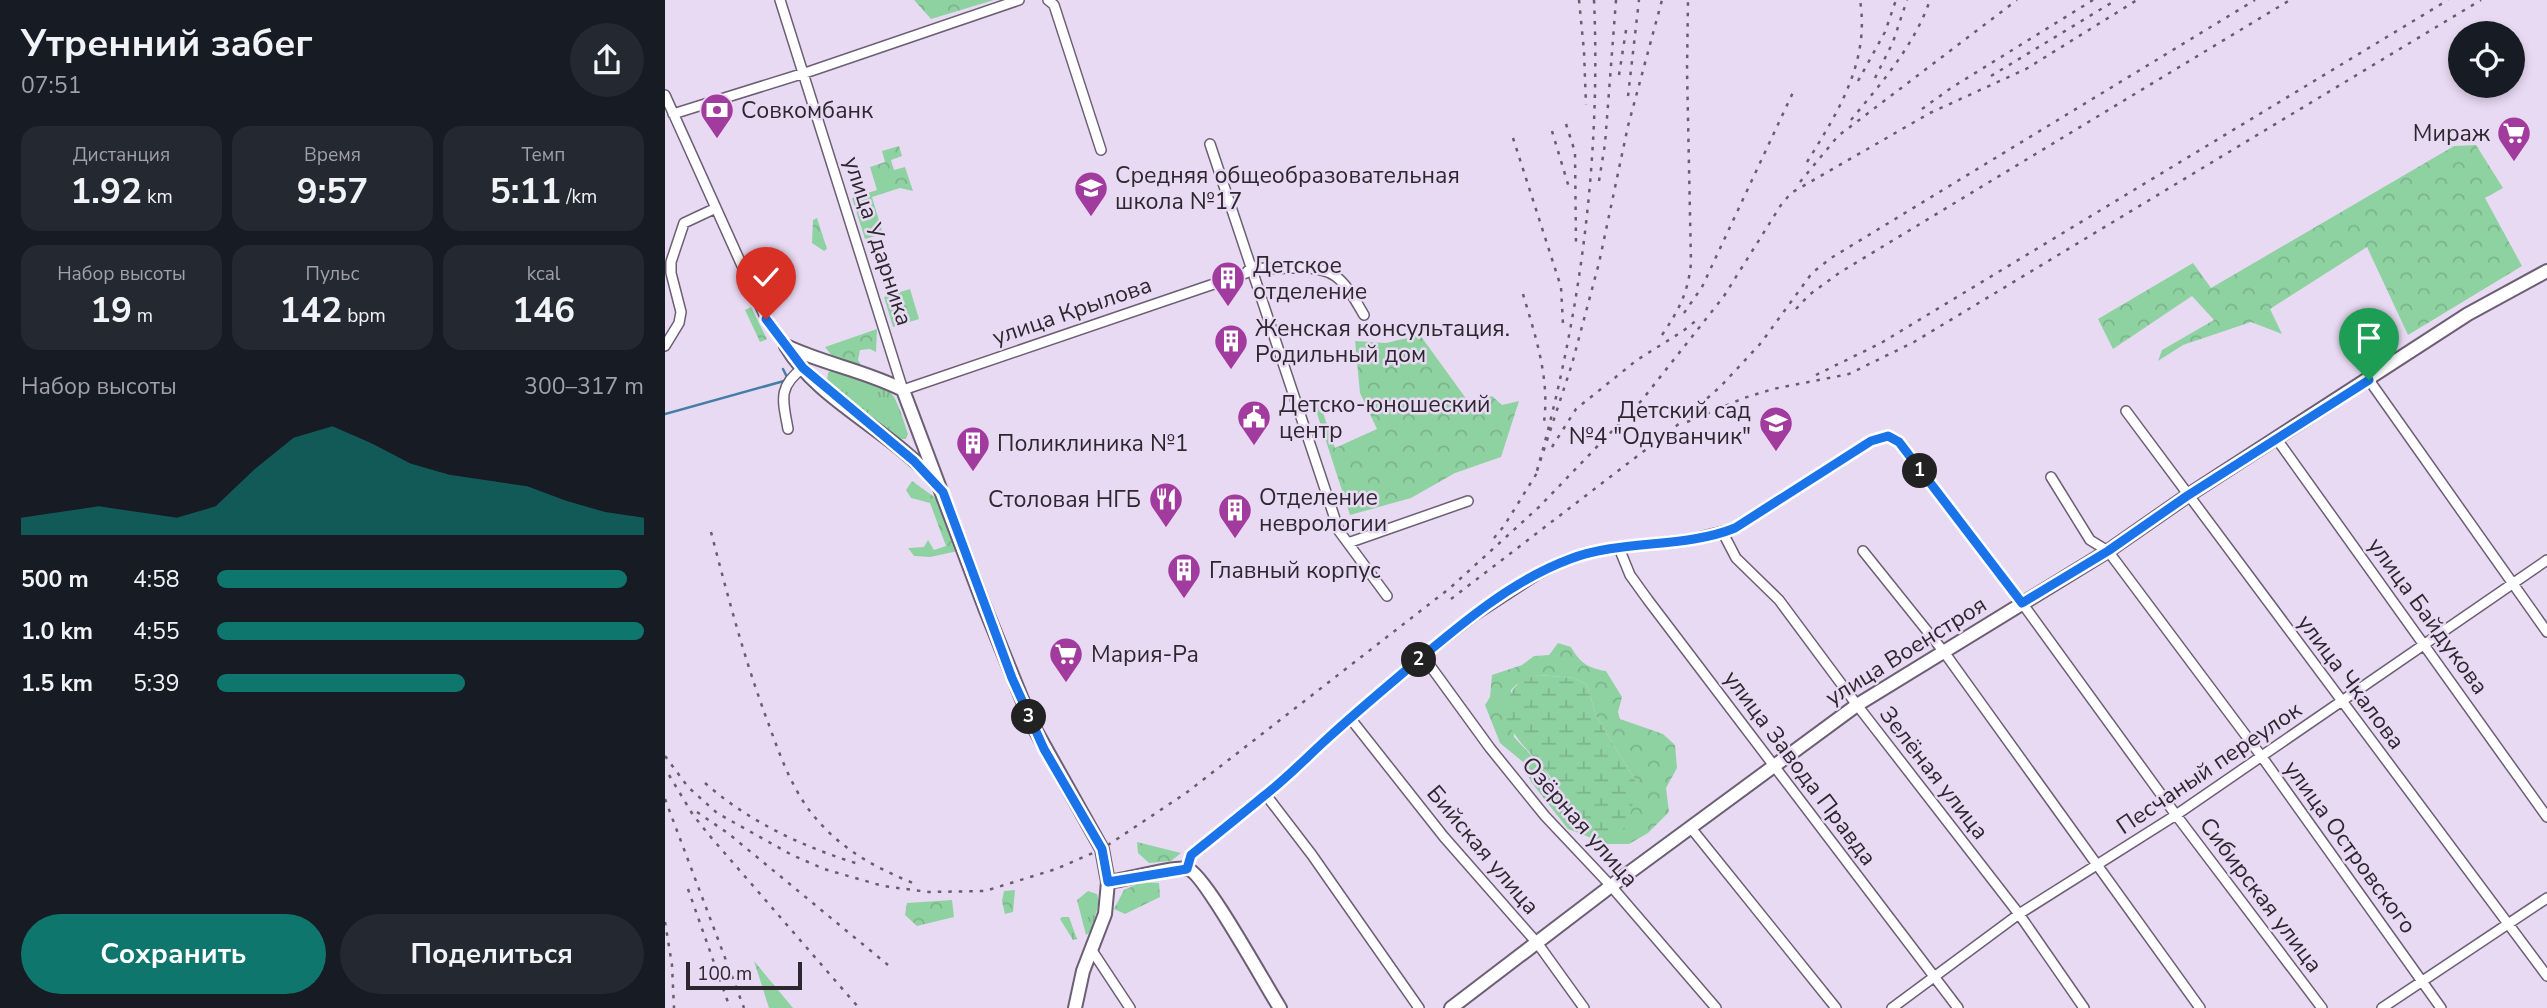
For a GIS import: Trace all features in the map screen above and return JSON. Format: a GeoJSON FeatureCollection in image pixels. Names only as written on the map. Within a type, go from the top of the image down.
{"type":"FeatureCollection","features":[{"type":"Feature","properties":{"kind":"street","name":"улица Ударника"},"geometry":{"type":"LineString","coordinates":[[780,0],[903,390],[1012,678],[1044,749],[1102,849],[1108,882],[1105,914],[1091,949],[1076,996],[1075,1008]]}},
{"type":"Feature","properties":{"kind":"street"},"geometry":{"type":"LineString","coordinates":[[673,114],[1019,0]]}},
{"type":"Feature","properties":{"kind":"street"},"geometry":{"type":"LineString","coordinates":[[1048,0],[1054,5],[1101,150]]}},
{"type":"Feature","properties":{"kind":"street"},"geometry":{"type":"LineString","coordinates":[[665,95],[766,319],[786,346],[818,360],[882,379],[903,390]]}},
{"type":"Feature","properties":{"kind":"street"},"geometry":{"type":"LineString","coordinates":[[1210,144],[1339,531],[1387,596]]}},
{"type":"Feature","properties":{"kind":"street"},"geometry":{"type":"LineString","coordinates":[[665,346],[681,312],[671,262],[684,223],[716,208]]}},
{"type":"Feature","properties":{"kind":"street"},"geometry":{"type":"LineString","coordinates":[[1252,267],[1264,270],[1299,268],[1327,271],[1341,278],[1364,315]]}},
{"type":"Feature","properties":{"kind":"street","name":"улица Крылова"},"geometry":{"type":"LineString","coordinates":[[903,390],[913,384],[1246,273],[1252,267]]}},
{"type":"Feature","properties":{"kind":"street","name":"улица Военстроя"},"geometry":{"type":"LineString","coordinates":[[1451,1008],[1857,705],[2108,551],[2187,496],[2468,314],[2547,271]]}},
{"type":"Feature","properties":{"kind":"street","name":"улица Ударника"},"geometry":{"type":"LineString","coordinates":[[786,346],[803,368],[925,471],[943,492]]}},
{"type":"Feature","properties":{"kind":"street"},"geometry":{"type":"LineString","coordinates":[[828,391],[822,376],[827,367],[839,366]]}},
{"type":"Feature","properties":{"kind":"street"},"geometry":{"type":"LineString","coordinates":[[788,429],[782,396],[787,383],[803,368]]}},
{"type":"Feature","properties":{"kind":"street"},"geometry":{"type":"LineString","coordinates":[[2369,380],[2547,632]]}},
{"type":"Feature","properties":{"kind":"street","name":"улица Чкалова"},"geometry":{"type":"LineString","coordinates":[[2126,411],[2547,976]]}},
{"type":"Feature","properties":{"kind":"street"},"geometry":{"type":"LineString","coordinates":[[891,442],[906,445],[915,440],[918,428]]}},
{"type":"Feature","properties":{"kind":"street","name":"Сибирская улица"},"geometry":{"type":"LineString","coordinates":[[1723,533],[1871,441],[1883,436],[1892,437],[1899,442],[2022,603],[2176,815],[2322,1008]]}},
{"type":"Feature","properties":{"kind":"street","name":"улица Байдукова"},"geometry":{"type":"LineString","coordinates":[[2276,438],[2547,817]]}},
{"type":"Feature","properties":{"kind":"street","name":"улица Островского"},"geometry":{"type":"LineString","coordinates":[[2051,477],[2090,540],[2108,551],[2262,757],[2441,1008]]}},
{"type":"Feature","properties":{"kind":"street"},"geometry":{"type":"LineString","coordinates":[[1348,543],[1468,501]]}},
{"type":"Feature","properties":{"kind":"street"},"geometry":{"type":"LineString","coordinates":[[1187,869],[1191,855],[1266,795],[1423,656],[1474,616],[1537,575],[1568,559],[1599,550],[1723,533]]}},
{"type":"Feature","properties":{"kind":"street","name":"Зелёная улица"},"geometry":{"type":"LineString","coordinates":[[1723,533],[1736,558],[1779,600],[2019,914],[2084,1008]]}},
{"type":"Feature","properties":{"kind":"street","name":"улица Завода Правда"},"geometry":{"type":"LineString","coordinates":[[1619,548],[1630,575],[1648,600],[1958,1008]]}},
{"type":"Feature","properties":{"kind":"street"},"geometry":{"type":"LineString","coordinates":[[1863,551],[1944,652],[2200,1008]]}},
{"type":"Feature","properties":{"kind":"street","name":"Песчаный переулок"},"geometry":{"type":"LineString","coordinates":[[1892,1008],[2019,914],[2176,815],[2547,560]]}},
{"type":"Feature","properties":{"kind":"street","name":"Озёрная улица"},"geometry":{"type":"LineString","coordinates":[[1423,656],[1490,748],[1545,816],[1611,886],[1716,1008]]}},
{"type":"Feature","properties":{"kind":"street","name":"Бийская улица"},"geometry":{"type":"LineString","coordinates":[[1350,718],[1444,838],[1538,944],[1584,1008]]}},
{"type":"Feature","properties":{"kind":"street"},"geometry":{"type":"LineString","coordinates":[[1266,795],[1312,855],[1419,1008]]}},
{"type":"Feature","properties":{"kind":"street"},"geometry":{"type":"LineString","coordinates":[[1691,828],[1836,1008]]}},
{"type":"Feature","properties":{"kind":"street"},"geometry":{"type":"LineString","coordinates":[[1108,882],[1187,869],[1195,873],[1280,1008]]}},
{"type":"Feature","properties":{"kind":"street"},"geometry":{"type":"LineString","coordinates":[[2382,1008],[2507,922],[2547,898]]}},
{"type":"Feature","properties":{"kind":"street"},"geometry":{"type":"LineString","coordinates":[[1091,949],[1130,1008]]}},
{"type":"Feature","properties":{"kind":"green space"},"geometry":{"type":"Polygon","coordinates":[[[914,0],[994,0],[931,19],[914,0]]]}},
{"type":"Feature","properties":{"kind":"green space"},"geometry":{"type":"Polygon","coordinates":[[[2476,145],[2503,188],[2485,198],[2522,266],[2408,335],[2367,247],[2270,309],[2282,334],[2251,322],[2183,345],[2158,361],[2162,350],[2214,320],[2192,296],[2113,349],[2098,319],[2193,263],[2211,288],[2454,146],[2476,145]]]}},
{"type":"Feature","properties":{"kind":"green space"},"geometry":{"type":"Polygon","coordinates":[[[899,146],[902,156],[891,160],[894,170],[905,167],[913,191],[900,188],[872,197],[883,234],[865,239],[852,198],[877,190],[870,167],[885,162],[882,151],[899,146]]]}},
{"type":"Feature","properties":{"kind":"green space"},"geometry":{"type":"Polygon","coordinates":[[[817,218],[827,249],[824,251],[812,243],[813,220],[817,218]]]}},
{"type":"Feature","properties":{"kind":"green space"},"geometry":{"type":"Polygon","coordinates":[[[910,289],[919,319],[893,327],[884,297],[910,289]]]}},
{"type":"Feature","properties":{"kind":"green space"},"geometry":{"type":"Polygon","coordinates":[[[751,307],[767,339],[760,342],[745,310],[751,307]]]}},
{"type":"Feature","properties":{"kind":"green space"},"geometry":{"type":"Polygon","coordinates":[[[877,329],[876,352],[870,349],[860,350],[858,360],[861,365],[833,357],[825,347],[877,329]]]}},
{"type":"Feature","properties":{"kind":"green space"},"geometry":{"type":"Polygon","coordinates":[[[1420,335],[1470,404],[1492,396],[1502,405],[1519,401],[1501,457],[1455,473],[1411,498],[1350,515],[1312,398],[1318,398],[1335,448],[1377,429],[1360,393],[1355,341],[1386,343],[1420,335]]]}},
{"type":"Feature","properties":{"kind":"green space"},"geometry":{"type":"Polygon","coordinates":[[[832,369],[866,378],[889,391],[902,415],[908,434],[906,439],[900,439],[827,381],[828,373],[832,369]]]}},
{"type":"Feature","properties":{"kind":"green space"},"geometry":{"type":"Polygon","coordinates":[[[912,481],[940,501],[958,551],[930,557],[914,556],[908,548],[924,547],[928,540],[934,550],[946,546],[930,503],[911,498],[906,490],[912,481]]]}},
{"type":"Feature","properties":{"kind":"green space"},"geometry":{"type":"Polygon","coordinates":[[[1558,643],[1571,647],[1585,664],[1606,671],[1622,697],[1618,712],[1620,719],[1663,734],[1675,745],[1677,768],[1666,788],[1669,812],[1648,833],[1629,844],[1607,844],[1568,829],[1531,782],[1523,762],[1500,743],[1485,705],[1490,697],[1492,675],[1522,665],[1534,656],[1549,655],[1558,643]],[[1538,675],[1511,690],[1514,737],[1545,770],[1564,801],[1637,783],[1596,716],[1587,685],[1574,678],[1538,675]]]}},
{"type":"Feature","properties":{"kind":"green space"},"geometry":{"type":"Polygon","coordinates":[[[1538,675],[1574,678],[1587,685],[1596,716],[1637,783],[1625,827],[1615,835],[1591,829],[1578,819],[1550,776],[1504,718],[1513,690],[1522,681],[1538,675]]]}},
{"type":"Feature","properties":{"kind":"green space"},"geometry":{"type":"Polygon","coordinates":[[[1137,842],[1181,853],[1171,861],[1149,863],[1138,853],[1137,842]]]}},
{"type":"Feature","properties":{"kind":"green space"},"geometry":{"type":"Polygon","coordinates":[[[1142,882],[1159,883],[1160,897],[1125,914],[1114,909],[1124,890],[1142,882]]]}},
{"type":"Feature","properties":{"kind":"green space"},"geometry":{"type":"Polygon","coordinates":[[[1015,890],[1013,912],[1005,914],[1002,901],[1004,891],[1015,890]]]}},
{"type":"Feature","properties":{"kind":"green space"},"geometry":{"type":"Polygon","coordinates":[[[1088,891],[1097,894],[1099,902],[1091,932],[1086,935],[1077,900],[1088,891]]]}},
{"type":"Feature","properties":{"kind":"green space"},"geometry":{"type":"Polygon","coordinates":[[[952,900],[954,917],[917,926],[905,915],[907,903],[952,900]]]}},
{"type":"Feature","properties":{"kind":"green space"},"geometry":{"type":"Polygon","coordinates":[[[1069,917],[1077,939],[1073,940],[1060,919],[1069,917]]]}},
{"type":"Feature","properties":{"kind":"green space"},"geometry":{"type":"Polygon","coordinates":[[[754,961],[793,1008],[769,1008],[754,961]]]}},
{"type":"Feature","properties":{"kind":"waterway"},"geometry":{"type":"LineString","coordinates":[[665,414],[784,381],[787,377],[783,369]]}},
{"type":"Feature","properties":{"kind":"railway"},"geometry":{"type":"LineString","coordinates":[[1579,0],[1586,105]]}},
{"type":"Feature","properties":{"kind":"railway"},"geometry":{"type":"LineString","coordinates":[[1594,0],[1594,120],[1584,239],[1565,358],[1536,474],[1572,364],[1599,263],[1628,126],[1662,0]]}},
{"type":"Feature","properties":{"kind":"railway"},"geometry":{"type":"LineString","coordinates":[[1599,181],[1605,144],[1616,0]]}},
{"type":"Feature","properties":{"kind":"railway"},"geometry":{"type":"LineString","coordinates":[[1628,96],[1639,0]]}},
{"type":"Feature","properties":{"kind":"railway"},"geometry":{"type":"LineString","coordinates":[[1662,335],[1682,301],[1691,263],[1688,0]]}},
{"type":"Feature","properties":{"kind":"railway"},"geometry":{"type":"LineString","coordinates":[[1807,162],[1840,105],[1856,65],[1862,23],[1860,0]]}},
{"type":"Feature","properties":{"kind":"railway"},"geometry":{"type":"LineString","coordinates":[[1858,81],[1885,32],[1896,0]]}},
{"type":"Feature","properties":{"kind":"railway"},"geometry":{"type":"LineString","coordinates":[[1875,78],[1893,42],[1907,0]]}},
{"type":"Feature","properties":{"kind":"railway"},"geometry":{"type":"LineString","coordinates":[[1851,120],[1906,48],[1930,0]]}},
{"type":"Feature","properties":{"kind":"railway"},"geometry":{"type":"LineString","coordinates":[[1800,182],[1838,136],[2017,0]]}},
{"type":"Feature","properties":{"kind":"railway"},"geometry":{"type":"LineString","coordinates":[[1922,109],[1951,88],[2093,0]]}},
{"type":"Feature","properties":{"kind":"railway"},"geometry":{"type":"LineString","coordinates":[[1991,76],[2116,0]]}},
{"type":"Feature","properties":{"kind":"railway"},"geometry":{"type":"LineString","coordinates":[[665,756],[688,787],[717,813],[792,855],[824,869],[883,886],[929,892],[985,891],[1056,869],[1102,849],[1186,793],[1450,588],[1539,507],[1642,400],[1724,296],[1791,193],[1930,113],[2026,69],[2137,0]]}},
{"type":"Feature","properties":{"kind":"railway"},"geometry":{"type":"LineString","coordinates":[[1451,599],[1674,428],[1721,386],[1761,343],[1812,273],[1831,258],[2255,0]]}},
{"type":"Feature","properties":{"kind":"railway"},"geometry":{"type":"LineString","coordinates":[[1796,309],[1809,295],[1839,273],[2290,0]]}},
{"type":"Feature","properties":{"kind":"railway"},"geometry":{"type":"LineString","coordinates":[[1816,375],[1881,343],[2448,0]]}},
{"type":"Feature","properties":{"kind":"railway"},"geometry":{"type":"LineString","coordinates":[[1687,422],[1773,389],[1849,374],[1914,342],[2481,0]]}},
{"type":"Feature","properties":{"kind":"railway"},"geometry":{"type":"LineString","coordinates":[[1619,75],[1627,24]]}},
{"type":"Feature","properties":{"kind":"railway"},"geometry":{"type":"LineString","coordinates":[[1684,313],[1702,287],[1795,88]]}},
{"type":"Feature","properties":{"kind":"railway"},"geometry":{"type":"LineString","coordinates":[[1566,124],[1575,152],[1576,244]]}},
{"type":"Feature","properties":{"kind":"railway"},"geometry":{"type":"LineString","coordinates":[[1552,131],[1570,191]]}},
{"type":"Feature","properties":{"kind":"railway"},"geometry":{"type":"LineString","coordinates":[[1513,138],[1561,287],[1563,324]]}},
{"type":"Feature","properties":{"kind":"railway"},"geometry":{"type":"LineString","coordinates":[[1523,294],[1543,373],[1544,422]]}},
{"type":"Feature","properties":{"kind":"railway"},"geometry":{"type":"LineString","coordinates":[[1552,447],[1576,409],[1637,360],[1698,319]]}},
{"type":"Feature","properties":{"kind":"railway"},"geometry":{"type":"LineString","coordinates":[[1494,538],[1540,468]]}},
{"type":"Feature","properties":{"kind":"railway"},"geometry":{"type":"LineString","coordinates":[[711,532],[752,677],[781,757],[801,798],[829,833],[854,853],[913,883]]}},
{"type":"Feature","properties":{"kind":"railway"},"geometry":{"type":"LineString","coordinates":[[669,775],[693,815],[709,835],[859,1008]]}},
{"type":"Feature","properties":{"kind":"railway"},"geometry":{"type":"LineString","coordinates":[[705,783],[759,822],[799,842],[862,865]]}},
{"type":"Feature","properties":{"kind":"railway"},"geometry":{"type":"LineString","coordinates":[[665,799],[744,1008]]}},
{"type":"Feature","properties":{"kind":"railway"},"geometry":{"type":"LineString","coordinates":[[697,812],[729,834],[888,965]]}},
{"type":"Feature","properties":{"kind":"railway"},"geometry":{"type":"LineString","coordinates":[[688,889],[730,1008]]}},
{"type":"Feature","properties":{"kind":"railway"},"geometry":{"type":"LineString","coordinates":[[665,922],[672,965],[674,1008]]}},
{"type":"Feature","properties":{"kind":"place","name":"Совкомбанк"},"geometry":{"type":"Point","coordinates":[717,140]}},
{"type":"Feature","properties":{"kind":"place","name":"Мираж"},"geometry":{"type":"Point","coordinates":[2514,163]}},
{"type":"Feature","properties":{"kind":"place","name":"Средняя общеобразовательная школа №17"},"geometry":{"type":"Point","coordinates":[1091,218]}},
{"type":"Feature","properties":{"kind":"place","name":"Детское отделение"},"geometry":{"type":"Point","coordinates":[1228,308]}},
{"type":"Feature","properties":{"kind":"place","name":"Женская консультация. Родильный дом"},"geometry":{"type":"Point","coordinates":[1231,371]}},
{"type":"Feature","properties":{"kind":"place","name":"Детско-юношеский центр"},"geometry":{"type":"Point","coordinates":[1254,447]}},
{"type":"Feature","properties":{"kind":"place","name":"Детский сад №4 \"Одуванчик\""},"geometry":{"type":"Point","coordinates":[1776,453]}},
{"type":"Feature","properties":{"kind":"place","name":"Поликлиника №1"},"geometry":{"type":"Point","coordinates":[973,473]}},
{"type":"Feature","properties":{"kind":"place","name":"Столовая НГБ"},"geometry":{"type":"Point","coordinates":[1166,529]}},
{"type":"Feature","properties":{"kind":"place","name":"Отделение неврологии"},"geometry":{"type":"Point","coordinates":[1235,540]}},
{"type":"Feature","properties":{"kind":"place","name":"Главный корпус"},"geometry":{"type":"Point","coordinates":[1184,600]}},
{"type":"Feature","properties":{"kind":"place","name":"Мария-Ра"},"geometry":{"type":"Point","coordinates":[1066,684]}},
{"type":"Feature","properties":{"kind":"route"},"geometry":{"type":"LineString","coordinates":[[766,319],[803,368],[914,461],[943,492],[1012,678],[1044,749],[1102,849],[1108,882],[1187,869],[1191,855],[1266,795],[1423,656],[1510,591],[1568,559],[1599,550],[1691,540],[1723,533],[1871,441],[1888,436],[1899,442],[2022,603],[2108,551],[2187,496],[2369,380]]}}]}
